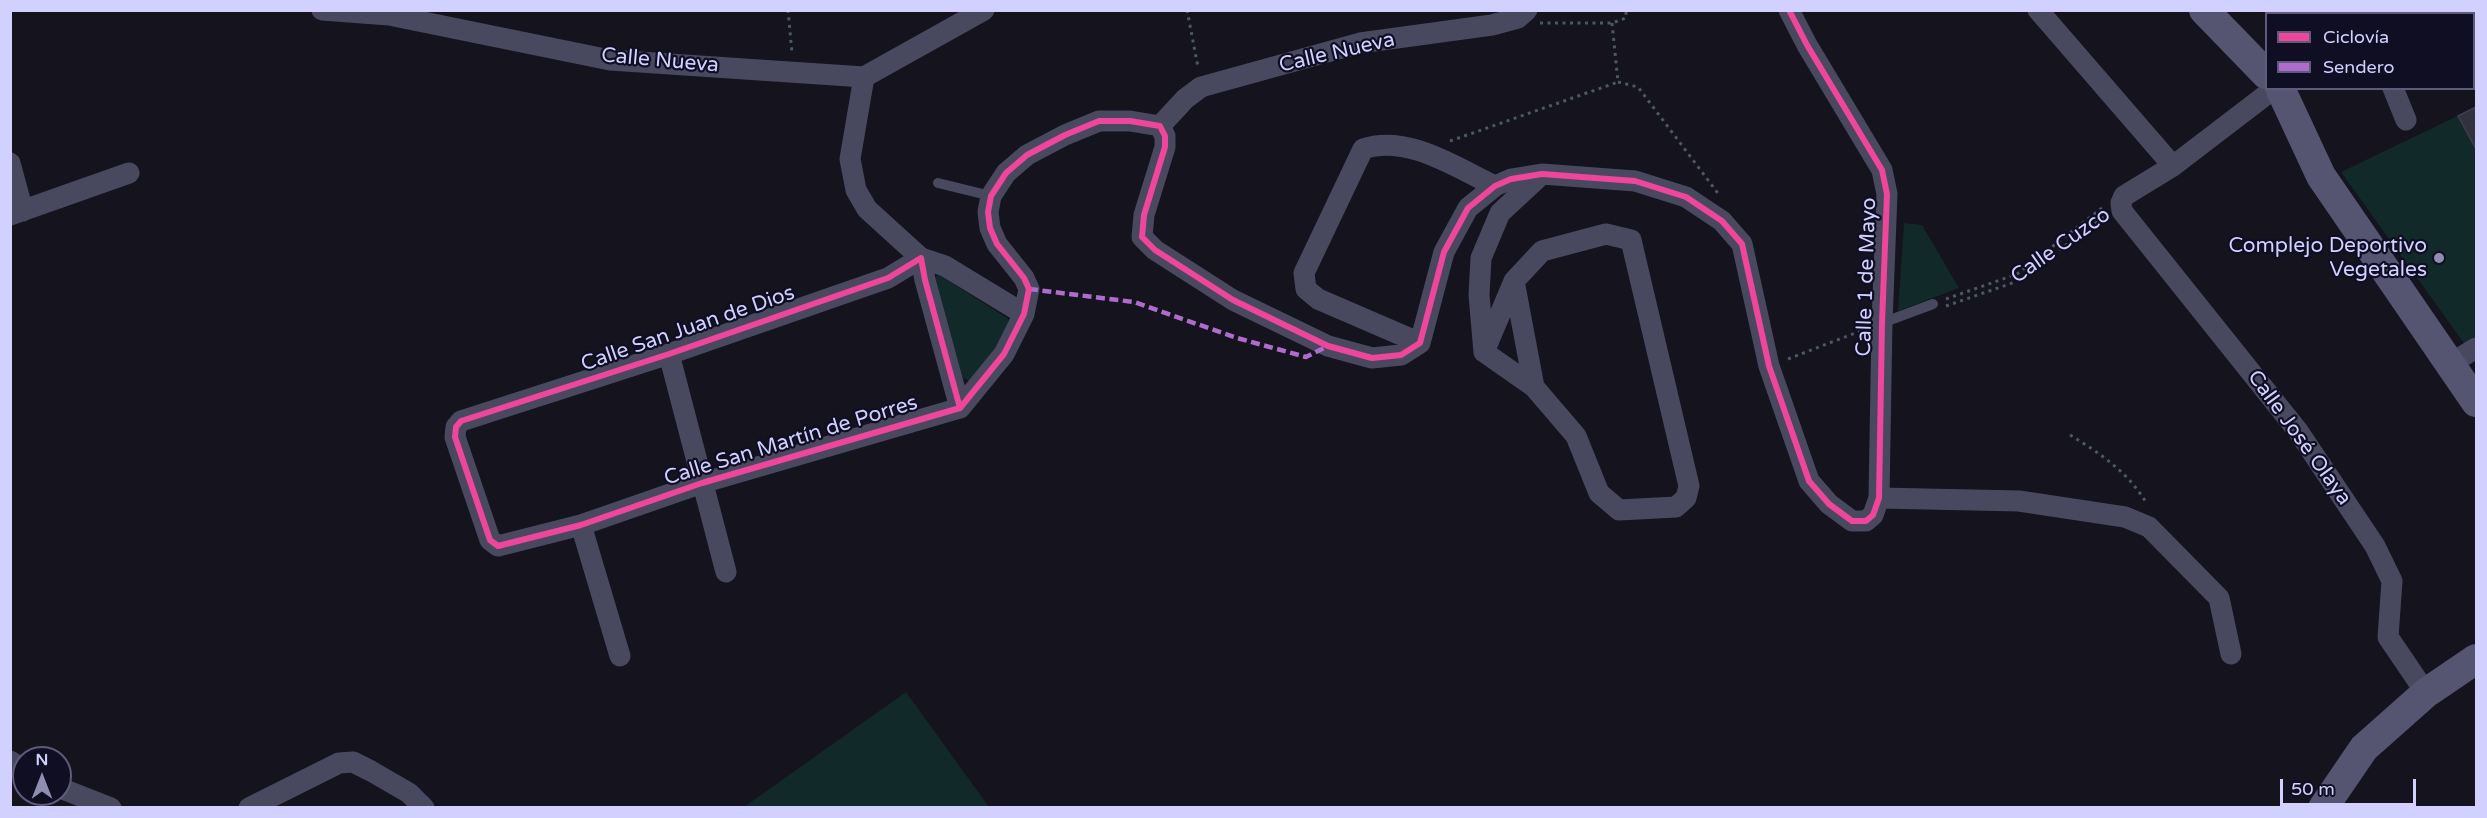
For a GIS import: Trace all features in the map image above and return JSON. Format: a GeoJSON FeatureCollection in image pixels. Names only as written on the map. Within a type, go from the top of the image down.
{"type":"FeatureCollection","features":[{"type":"Feature","properties":{"kind":"street","name":"Calle Nueva"},"geometry":{"type":"LineString","coordinates":[[322,10],[388,15],[610,60],[864,77]]}},
{"type":"Feature","properties":{"kind":"street"},"geometry":{"type":"LineString","coordinates":[[984,10],[864,77],[850,159],[856,190],[867,209],[921,258],[945,266],[1024,314]]}},
{"type":"Feature","properties":{"kind":"street","name":"Calle 1 de Mayo"},"geometry":{"type":"LineString","coordinates":[[1789,10],[1882,170],[1887,194],[1881,323],[1880,498]]}},
{"type":"Feature","properties":{"kind":"street"},"geometry":{"type":"LineString","coordinates":[[2038,10],[2173,166]]}},
{"type":"Feature","properties":{"kind":"street"},"geometry":{"type":"LineString","coordinates":[[2205,10],[2265,73]]}},
{"type":"Feature","properties":{"kind":"street","name":"Calle Nueva"},"geometry":{"type":"LineString","coordinates":[[1160,126],[1185,99],[1201,87],[1360,43],[1492,25],[1522,14]]}},
{"type":"Feature","properties":{"kind":"street","name":"Calle Cuzco"},"geometry":{"type":"LineString","coordinates":[[2121,203],[2124,196],[2173,166],[2272,90]]}},
{"type":"Feature","properties":{"kind":"street"},"geometry":{"type":"LineString","coordinates":[[2281,90],[2321,177],[2476,402]]}},
{"type":"Feature","properties":{"kind":"street"},"geometry":{"type":"LineString","coordinates":[[2394,90],[2406,120]]}},
{"type":"Feature","properties":{"kind":"street"},"geometry":{"type":"LineString","coordinates":[[960,408],[1004,354],[1024,314],[1029,289],[1024,278],[998,244],[990,228],[988,212],[991,196],[1006,172],[1027,155],[1065,135],[1099,122],[1130,121],[1160,126],[1165,136],[1165,147],[1144,216],[1142,237],[1155,250],[1233,300],[1328,346],[1372,358],[1401,354],[1420,343],[1444,252],[1468,208],[1495,186],[1511,179],[1542,174],[1635,181],[1686,197],[1722,221],[1742,244],[1769,366],[1809,481],[1829,504],[1852,521],[1866,521],[1873,515],[1880,498],[2019,501],[2125,517],[2148,527],[2219,598],[2231,654]]}},
{"type":"Feature","properties":{"kind":"street"},"geometry":{"type":"LineString","coordinates":[[1420,343],[1318,299],[1306,289],[1304,273],[1358,159],[1363,149],[1378,144],[1419,150],[1495,186]]}},
{"type":"Feature","properties":{"kind":"street"},"geometry":{"type":"LineString","coordinates":[[10,163],[17,213],[129,173]]}},
{"type":"Feature","properties":{"kind":"street"},"geometry":{"type":"LineString","coordinates":[[1484,351],[1514,281],[1542,250],[1606,234],[1631,240],[1689,486],[1686,498],[1676,507],[1619,510],[1599,493],[1576,436],[1534,387],[1484,351],[1479,295],[1481,258],[1500,213],[1542,174]]}},
{"type":"Feature","properties":{"kind":"street","name":"Calle José Olaya"},"geometry":{"type":"LineString","coordinates":[[2121,203],[2122,211],[2298,431],[2375,546],[2392,581],[2388,637],[2426,693]]}},
{"type":"Feature","properties":{"kind":"street"},"geometry":{"type":"LineString","coordinates":[[921,258],[960,408]]}},
{"type":"Feature","properties":{"kind":"street","name":"Calle San Juan de Dios"},"geometry":{"type":"LineString","coordinates":[[490,540],[455,437],[456,427],[460,421],[669,354],[888,278],[921,258]]}},
{"type":"Feature","properties":{"kind":"street"},"geometry":{"type":"LineString","coordinates":[[1514,281],[1534,387]]}},
{"type":"Feature","properties":{"kind":"street"},"geometry":{"type":"LineString","coordinates":[[2450,364],[2476,348]]}},
{"type":"Feature","properties":{"kind":"street"},"geometry":{"type":"LineString","coordinates":[[669,354],[726,572]]}},
{"type":"Feature","properties":{"kind":"street","name":"Calle San Martín de Porres"},"geometry":{"type":"LineString","coordinates":[[490,540],[498,546],[581,525],[702,483],[960,408]]}},
{"type":"Feature","properties":{"kind":"street"},"geometry":{"type":"LineString","coordinates":[[581,525],[620,656]]}},
{"type":"Feature","properties":{"kind":"street"},"geometry":{"type":"LineString","coordinates":[[2323,807],[2364,748],[2426,693],[2476,659]]}},
{"type":"Feature","properties":{"kind":"street"},"geometry":{"type":"LineString","coordinates":[[249,807],[339,763],[353,762],[409,793],[424,807]]}},
{"type":"Feature","properties":{"kind":"street"},"geometry":{"type":"LineString","coordinates":[[72,792],[111,807]]}},
{"type":"Feature","properties":{"kind":"lane"},"geometry":{"type":"LineString","coordinates":[[938,183],[991,196]]}},
{"type":"Feature","properties":{"kind":"lane"},"geometry":{"type":"LineString","coordinates":[[1881,323],[1933,304]]}},
{"type":"Feature","properties":{"kind":"path"},"geometry":{"type":"LineString","coordinates":[[788,10],[794,71]]}},
{"type":"Feature","properties":{"kind":"path"},"geometry":{"type":"LineString","coordinates":[[1186,10],[1201,87]]}},
{"type":"Feature","properties":{"kind":"path"},"geometry":{"type":"LineString","coordinates":[[1522,14],[1540,23],[1612,23],[1626,18],[1626,10]]}},
{"type":"Feature","properties":{"kind":"path"},"geometry":{"type":"LineString","coordinates":[[1612,23],[1618,82]]}},
{"type":"Feature","properties":{"kind":"path"},"geometry":{"type":"LineString","coordinates":[[1461,138],[1618,82],[1638,87],[1712,183]]}},
{"type":"Feature","properties":{"kind":"path"},"geometry":{"type":"LineString","coordinates":[[1769,366],[1881,323]]}},
{"type":"Feature","properties":{"kind":"path"},"geometry":{"type":"LineString","coordinates":[[2070,435],[2097,451],[2130,479],[2147,503],[2148,527]]}},
{"type":"Feature","properties":{"kind":"green space","name":"Complejo Deportivo Vegetales"},"geometry":{"type":"Polygon","coordinates":[[[2476,107],[2476,344],[2468,349],[2341,172],[2476,107]]]}},
{"type":"Feature","properties":{"kind":"green space"},"geometry":{"type":"Polygon","coordinates":[[[1904,223],[1922,225],[1959,288],[1898,311],[1904,223]]]}},
{"type":"Feature","properties":{"kind":"green space"},"geometry":{"type":"Polygon","coordinates":[[[938,274],[1010,320],[1011,329],[970,381],[963,378],[934,279],[938,274]]]}},
{"type":"Feature","properties":{"kind":"green space"},"geometry":{"type":"Polygon","coordinates":[[[906,692],[989,807],[744,807],[906,692]]]}},
{"type":"Feature","properties":{"kind":"building"},"geometry":{"type":"Polygon","coordinates":[[[2476,107],[2476,149],[2458,116],[2476,107]]]}},
{"type":"Feature","properties":{"kind":"marked path"},"geometry":{"type":"LineString","coordinates":[[1029,289],[1134,302],[1237,338],[1306,357],[1328,346]]}},
{"type":"Feature","properties":{"kind":"cycle path"},"geometry":{"type":"LineString","coordinates":[[960,408],[921,258],[888,278],[669,354],[461,421],[456,427],[455,437],[490,540],[498,546],[581,525],[702,483],[960,408],[1004,354],[1024,314],[1029,289],[1024,278],[997,244],[990,228],[988,212],[991,196],[1006,173],[1027,155],[1065,135],[1099,121],[1130,121],[1160,126],[1165,136],[1165,147],[1144,215],[1142,237],[1155,250],[1233,300],[1328,346],[1372,358],[1401,355],[1420,343],[1444,252],[1468,208],[1495,186],[1511,179],[1542,174],[1635,181],[1686,197],[1722,221],[1742,244],[1769,366],[1809,481],[1829,504],[1852,521],[1866,521],[1873,515],[1879,498],[1887,194],[1882,170],[1807,45],[1789,10]]}},
{"type":"Feature","properties":{"kind":"place","name":"Complejo Deportivo Vegetales"},"geometry":{"type":"Point","coordinates":[2439,258]}}]}
